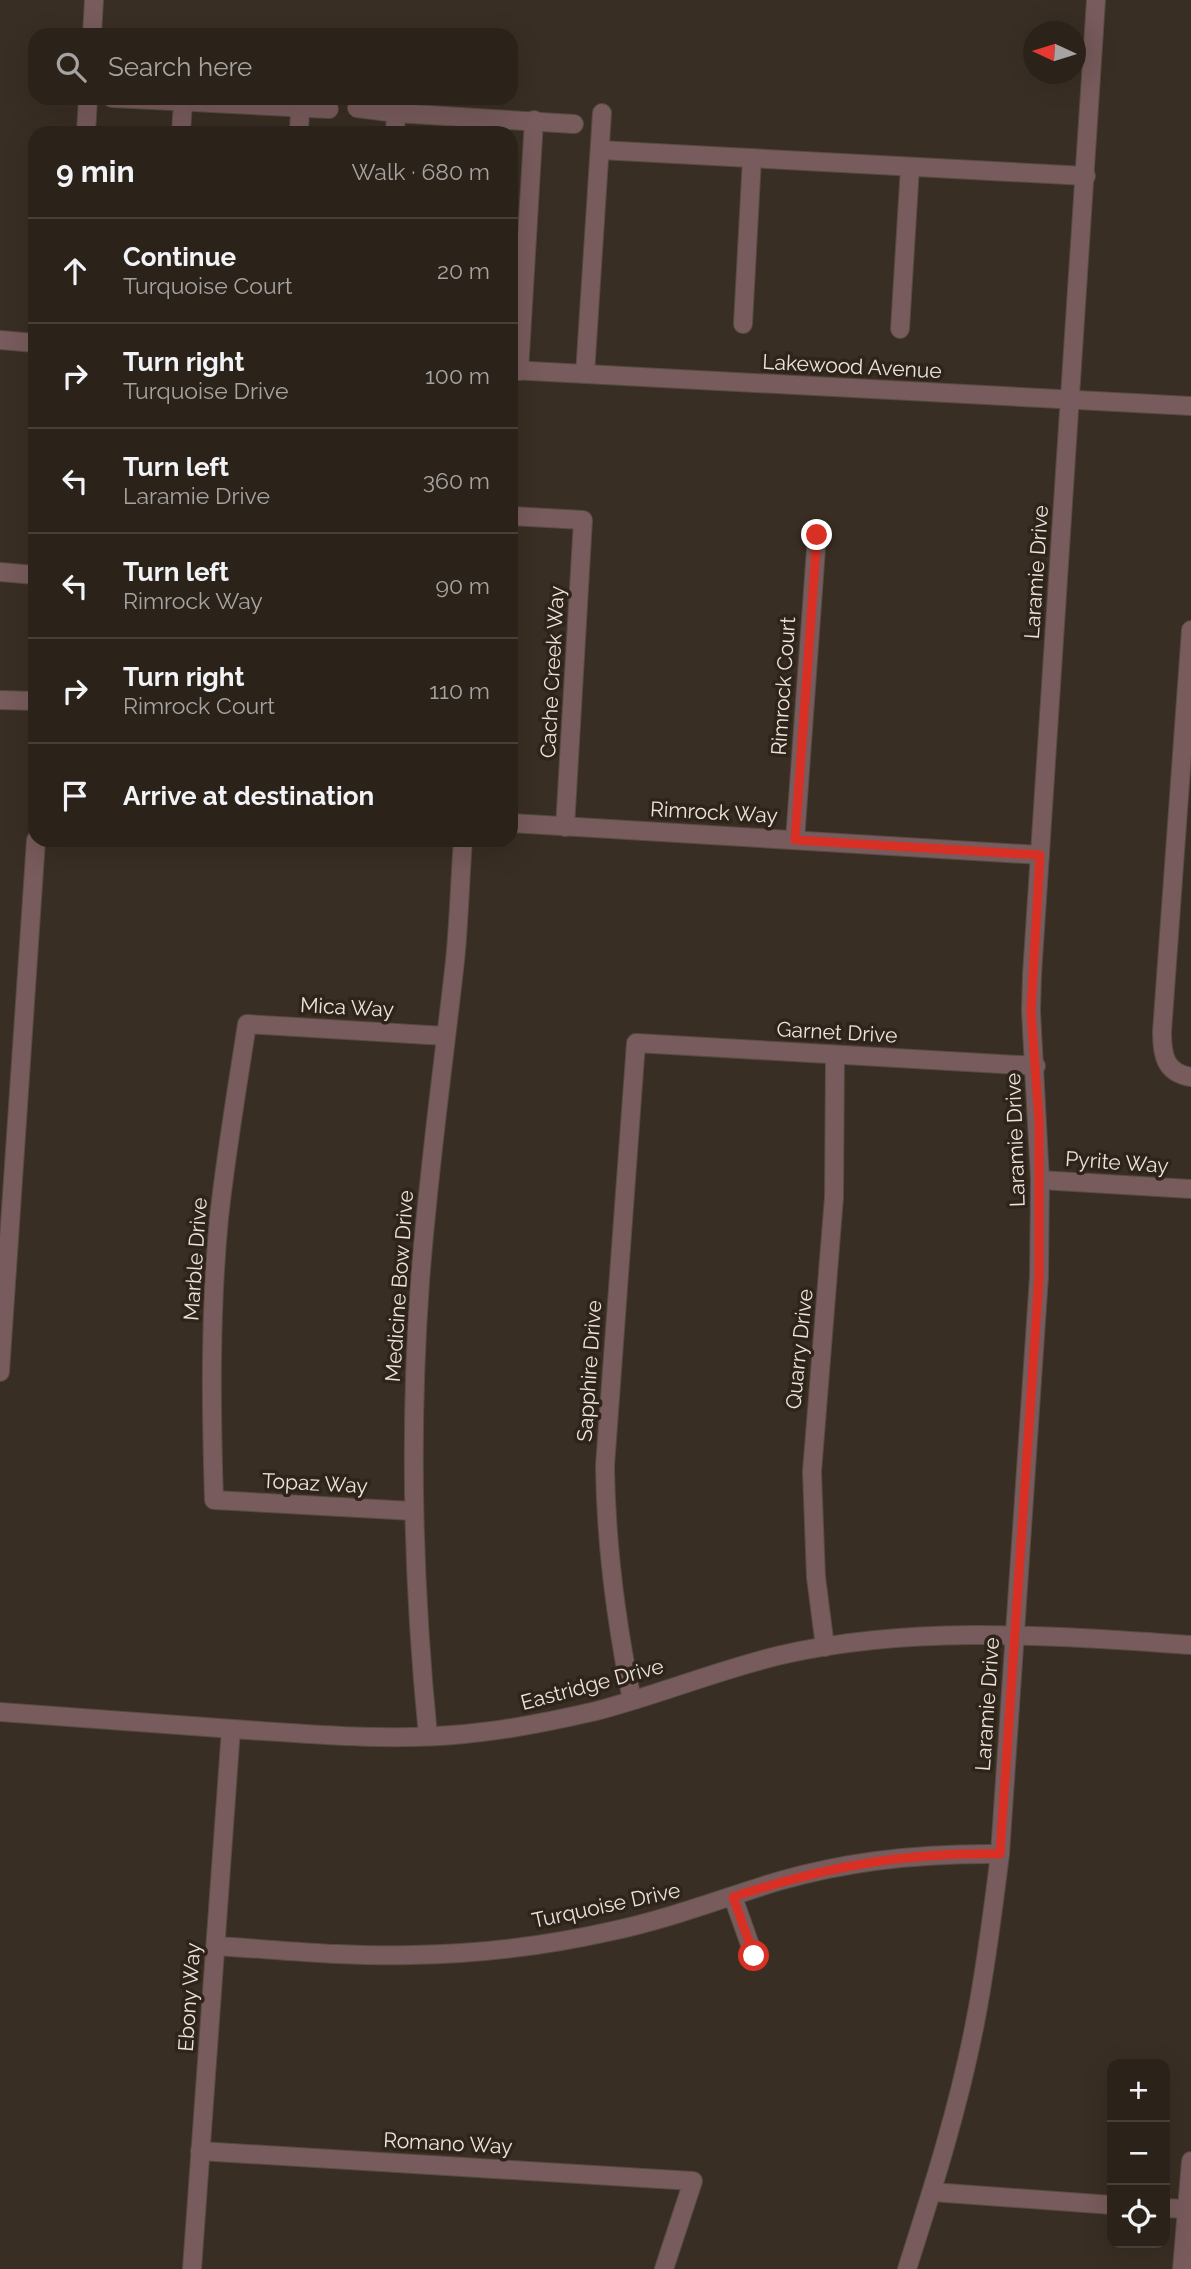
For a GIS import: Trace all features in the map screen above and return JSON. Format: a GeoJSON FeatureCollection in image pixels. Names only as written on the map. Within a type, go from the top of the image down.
{"type":"FeatureCollection","features":[{"type":"Feature","properties":{"kind":"street"},"geometry":{"type":"LineString","coordinates":[[92,28],[94,0]]}},
{"type":"Feature","properties":{"kind":"street","name":"Laramie Drive"},"geometry":{"type":"LineString","coordinates":[[907,2269],[932,2192],[975,2024],[989,1945],[1000,1854],[1039,1277],[1040,1180],[1031,1011],[1032,975],[1096,0]]}},
{"type":"Feature","properties":{"kind":"street"},"geometry":{"type":"LineString","coordinates":[[86,126],[88,105]]}},
{"type":"Feature","properties":{"kind":"street"},"geometry":{"type":"LineString","coordinates":[[181,126],[183,105]]}},
{"type":"Feature","properties":{"kind":"street"},"geometry":{"type":"LineString","coordinates":[[253,105],[329,109]]}},
{"type":"Feature","properties":{"kind":"street"},"geometry":{"type":"LineString","coordinates":[[299,126],[300,107]]}},
{"type":"Feature","properties":{"kind":"street"},"geometry":{"type":"LineString","coordinates":[[357,108],[396,113],[574,124]]}},
{"type":"Feature","properties":{"kind":"street"},"geometry":{"type":"LineString","coordinates":[[395,126],[396,113]]}},
{"type":"Feature","properties":{"kind":"street"},"geometry":{"type":"LineString","coordinates":[[585,374],[602,113]]}},
{"type":"Feature","properties":{"kind":"street"},"geometry":{"type":"LineString","coordinates":[[518,331],[534,120]]}},
{"type":"Feature","properties":{"kind":"street"},"geometry":{"type":"LineString","coordinates":[[600,150],[1086,176]]}},
{"type":"Feature","properties":{"kind":"street"},"geometry":{"type":"LineString","coordinates":[[743,324],[752,158]]}},
{"type":"Feature","properties":{"kind":"street"},"geometry":{"type":"LineString","coordinates":[[900,328],[910,167]]}},
{"type":"Feature","properties":{"kind":"street"},"geometry":{"type":"LineString","coordinates":[[0,340],[28,342]]}},
{"type":"Feature","properties":{"kind":"street","name":"Lakewood Avenue"},"geometry":{"type":"LineString","coordinates":[[518,371],[1191,406]]}},
{"type":"Feature","properties":{"kind":"street","name":"Cache Creek Way"},"geometry":{"type":"LineString","coordinates":[[518,516],[583,520],[565,827]]}},
{"type":"Feature","properties":{"kind":"street","name":"Rimrock Court"},"geometry":{"type":"LineString","coordinates":[[795,840],[817,535]]}},
{"type":"Feature","properties":{"kind":"street"},"geometry":{"type":"LineString","coordinates":[[0,572],[28,574]]}},
{"type":"Feature","properties":{"kind":"street"},"geometry":{"type":"LineString","coordinates":[[1191,630],[1162,1050],[1167,1064],[1176,1073],[1191,1077]]}},
{"type":"Feature","properties":{"kind":"street"},"geometry":{"type":"LineString","coordinates":[[0,700],[28,701]]}},
{"type":"Feature","properties":{"kind":"street","name":"Rimrock Way"},"geometry":{"type":"LineString","coordinates":[[518,824],[1040,855]]}},
{"type":"Feature","properties":{"kind":"street"},"geometry":{"type":"LineString","coordinates":[[0,1372],[36,847]]}},
{"type":"Feature","properties":{"kind":"street","name":"Medicine Bow Drive"},"geometry":{"type":"LineString","coordinates":[[428,1736],[419,1640],[413,1511],[414,1387],[431,1157],[455,959],[463,847]]}},
{"type":"Feature","properties":{"kind":"street","name":"Mica Way"},"geometry":{"type":"LineString","coordinates":[[247,1024],[445,1036]]}},
{"type":"Feature","properties":{"kind":"street","name":"Marble Drive"},"geometry":{"type":"LineString","coordinates":[[214,1500],[212,1312],[228,1137],[247,1024]]}},
{"type":"Feature","properties":{"kind":"street","name":"Garnet Drive"},"geometry":{"type":"LineString","coordinates":[[636,1043],[1036,1066]]}},
{"type":"Feature","properties":{"kind":"street","name":"Sapphire Drive"},"geometry":{"type":"LineString","coordinates":[[632,1700],[618,1634],[610,1570],[605,1466],[636,1043]]}},
{"type":"Feature","properties":{"kind":"street","name":"Quarry Drive"},"geometry":{"type":"LineString","coordinates":[[825,1647],[816,1577],[812,1472],[834,1197],[835,1055]]}},
{"type":"Feature","properties":{"kind":"street","name":"Pyrite Way"},"geometry":{"type":"LineString","coordinates":[[1040,1180],[1191,1189]]}},
{"type":"Feature","properties":{"kind":"street","name":"Topaz Way"},"geometry":{"type":"LineString","coordinates":[[214,1500],[413,1511]]}},
{"type":"Feature","properties":{"kind":"street","name":"Eastridge Drive"},"geometry":{"type":"LineString","coordinates":[[0,1712],[346,1737],[428,1736],[523,1726],[595,1711],[711,1674],[782,1655],[888,1638],[1015,1634],[1191,1645]]}},
{"type":"Feature","properties":{"kind":"street","name":"Ebony Way"},"geometry":{"type":"LineString","coordinates":[[192,2269],[230,1729]]}},
{"type":"Feature","properties":{"kind":"street","name":"Turquoise Drive"},"geometry":{"type":"LineString","coordinates":[[216,1946],[338,1954],[412,1955],[485,1951],[612,1931],[683,1913],[780,1881],[848,1865],[958,1853],[1000,1854]]}},
{"type":"Feature","properties":{"kind":"street"},"geometry":{"type":"LineString","coordinates":[[733,1897],[754,1956]]}},
{"type":"Feature","properties":{"kind":"street","name":"Romano Way"},"geometry":{"type":"LineString","coordinates":[[200,2151],[693,2180],[664,2269]]}},
{"type":"Feature","properties":{"kind":"street"},"geometry":{"type":"LineString","coordinates":[[1182,2269],[1191,2161]]}},
{"type":"Feature","properties":{"kind":"street"},"geometry":{"type":"LineString","coordinates":[[932,2192],[1107,2205]]}},
{"type":"Feature","properties":{"kind":"street"},"geometry":{"type":"LineString","coordinates":[[1170,2208],[1186,2209]]}},
{"type":"Feature","properties":{"kind":"route"},"geometry":{"type":"LineString","coordinates":[[754,1956],[733,1897],[780,1881],[848,1865],[958,1853],[1000,1854],[1039,1277],[1039,1120],[1031,1011],[1040,855],[795,840],[817,535]]}}]}
